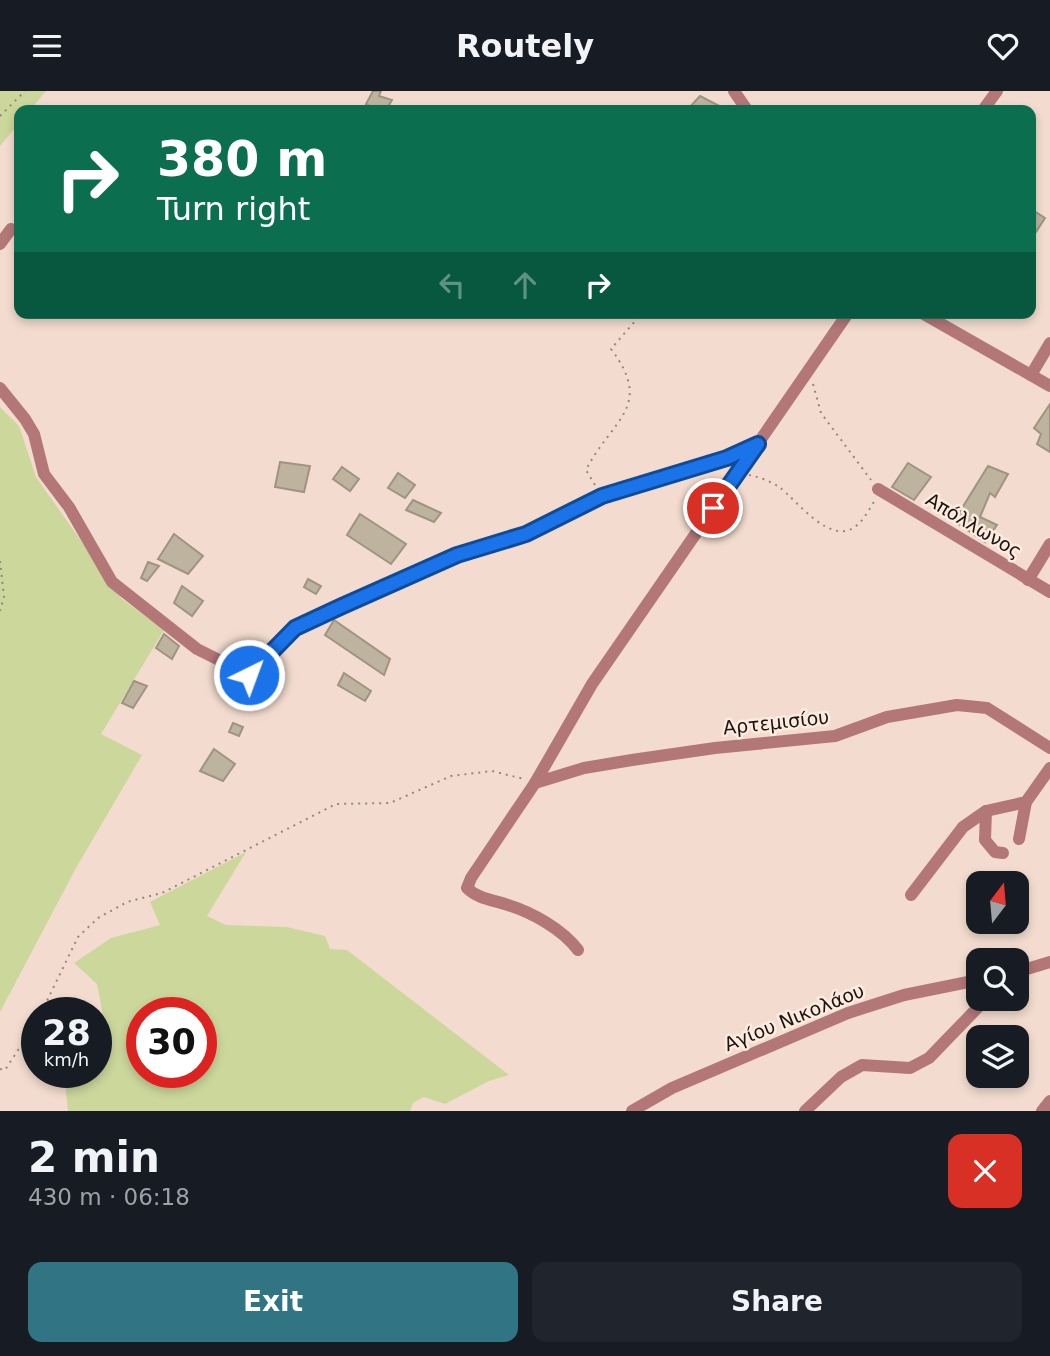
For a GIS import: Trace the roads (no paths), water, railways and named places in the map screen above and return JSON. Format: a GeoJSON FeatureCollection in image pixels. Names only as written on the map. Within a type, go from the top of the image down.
{"type":"FeatureCollection","features":[{"type":"Feature","properties":{"kind":"street"},"geometry":{"type":"LineString","coordinates":[[0,244],[10,229]]}},
{"type":"Feature","properties":{"kind":"street"},"geometry":{"type":"LineString","coordinates":[[578,950],[571,940],[540,920],[474,894],[467,888],[535,783],[592,684],[844,319]]}},
{"type":"Feature","properties":{"kind":"street"},"geometry":{"type":"LineString","coordinates":[[933,319],[1050,386]]}},
{"type":"Feature","properties":{"kind":"street"},"geometry":{"type":"LineString","coordinates":[[1031,375],[1050,343]]}},
{"type":"Feature","properties":{"kind":"street"},"geometry":{"type":"LineString","coordinates":[[0,388],[34,434],[44,474],[69,507],[112,582],[197,649],[249,675],[295,628],[457,555],[526,534],[602,496],[727,458],[758,444]]}},
{"type":"Feature","properties":{"kind":"street","name":"Απόλλωνος"},"geometry":{"type":"LineString","coordinates":[[878,489],[1050,592]]}},
{"type":"Feature","properties":{"kind":"street"},"geometry":{"type":"LineString","coordinates":[[1028,579],[1050,544]]}},
{"type":"Feature","properties":{"kind":"street","name":"Αρτεμισίου"},"geometry":{"type":"LineString","coordinates":[[535,783],[584,768],[656,756],[835,736],[887,717],[957,705],[987,708],[1050,748]]}},
{"type":"Feature","properties":{"kind":"street"},"geometry":{"type":"LineString","coordinates":[[1018,839],[1026,802],[1050,768]]}},
{"type":"Feature","properties":{"kind":"street"},"geometry":{"type":"LineString","coordinates":[[911,895],[963,827],[986,811],[1026,802]]}},
{"type":"Feature","properties":{"kind":"street"},"geometry":{"type":"LineString","coordinates":[[986,811],[985,840],[995,852],[1003,853]]}},
{"type":"Feature","properties":{"kind":"street"},"geometry":{"type":"LineString","coordinates":[[1029,968],[1050,962]]}},
{"type":"Feature","properties":{"kind":"street","name":"Αγίου Νικολάου"},"geometry":{"type":"LineString","coordinates":[[632,1111],[672,1088],[848,1013],[904,995],[966,982]]}},
{"type":"Feature","properties":{"kind":"street"},"geometry":{"type":"LineString","coordinates":[[805,1111],[841,1077],[862,1065],[910,1068],[929,1058],[974,1011]]}},
{"type":"Feature","properties":{"kind":"street"},"geometry":{"type":"LineString","coordinates":[[1042,1111],[1050,1101]]}}]}
